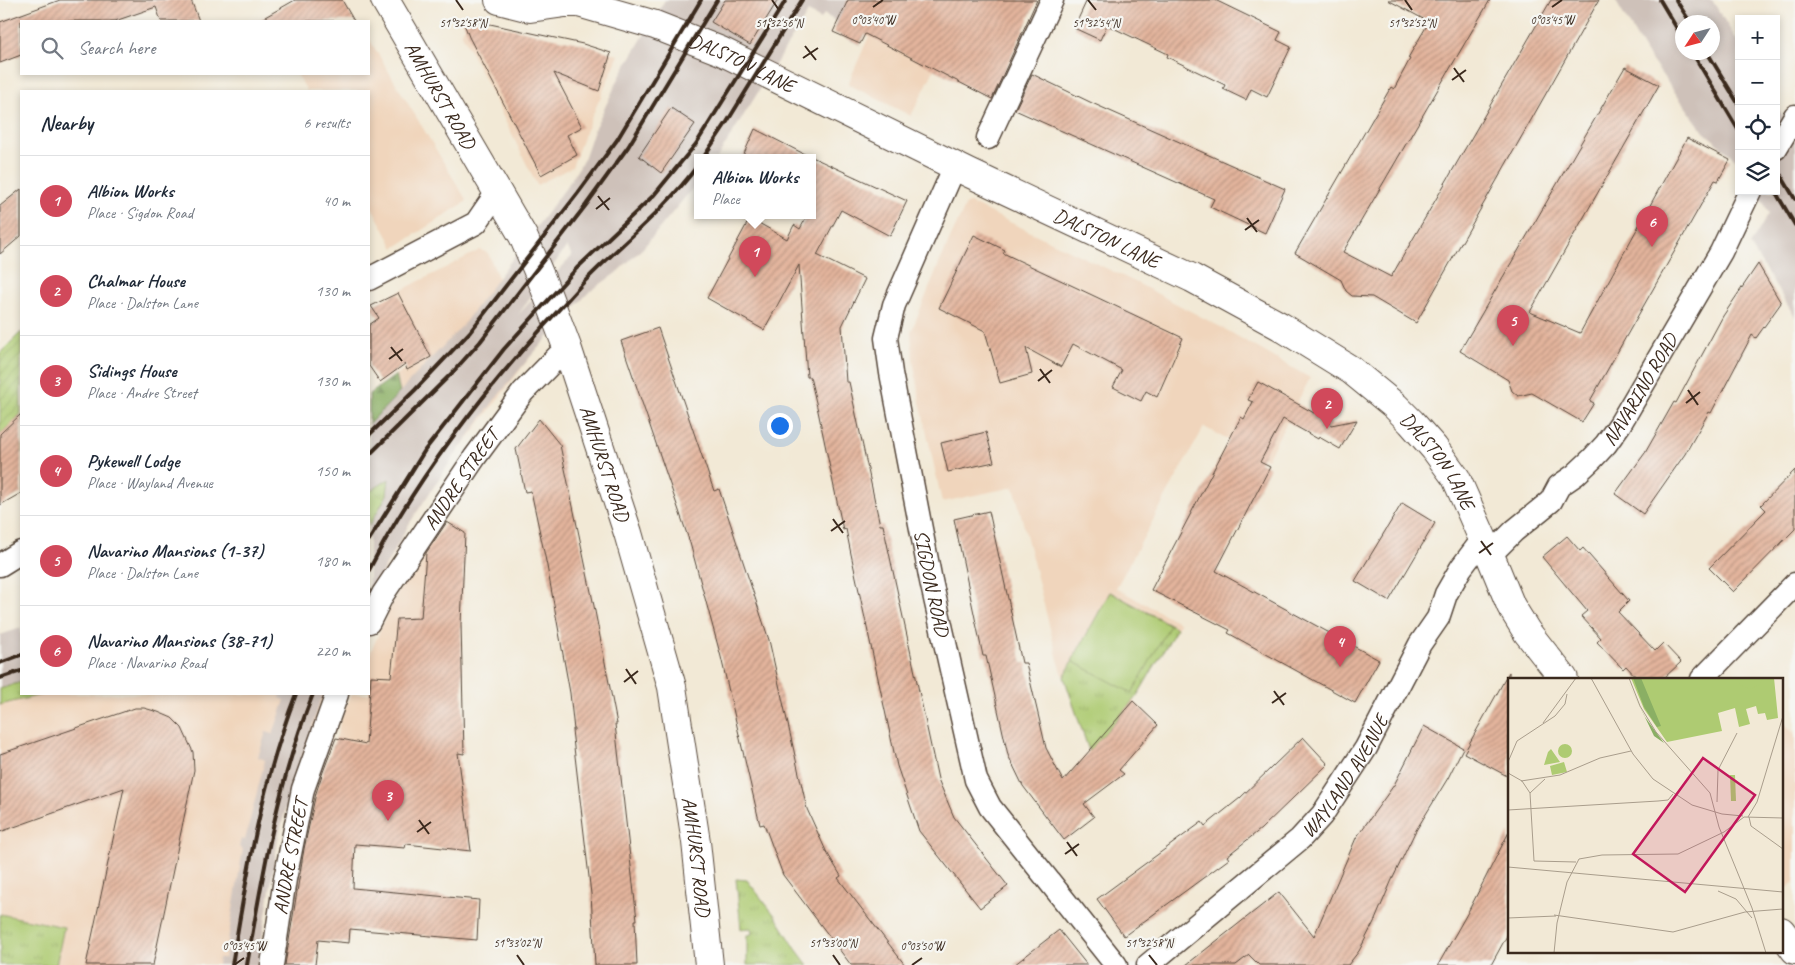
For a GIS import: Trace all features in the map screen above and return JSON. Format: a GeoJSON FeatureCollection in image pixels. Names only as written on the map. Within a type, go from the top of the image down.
{"type":"FeatureCollection","features":[{"type":"Feature","properties":{"kind":"main road","name":"AMHURST ROAD"},"geometry":{"type":"LineString","coordinates":[[385,0],[523,236],[544,284],[567,347],[628,533],[672,687],[696,842],[709,965]]}},
{"type":"Feature","properties":{"kind":"main road","name":"DALSTON LANE"},"geometry":{"type":"LineString","coordinates":[[499,0],[530,8],[579,3],[655,25],[721,51],[955,166],[1192,278],[1280,326],[1351,370],[1411,422],[1434,448],[1456,478],[1511,606],[1527,632],[1563,678]]}},
{"type":"Feature","properties":{"kind":"main road"},"geometry":{"type":"LineString","coordinates":[[1782,932],[1795,950]]}},
{"type":"Feature","properties":{"kind":"street"},"geometry":{"type":"LineString","coordinates":[[988,138],[1052,0]]}},
{"type":"Feature","properties":{"kind":"street"},"geometry":{"type":"LineString","coordinates":[[1780,141],[1792,121]]}},
{"type":"Feature","properties":{"kind":"street","name":"SIGDON ROAD"},"geometry":{"type":"LineString","coordinates":[[955,166],[894,304],[886,338],[931,581],[976,780],[990,807],[1116,965]]}},
{"type":"Feature","properties":{"kind":"street"},"geometry":{"type":"LineString","coordinates":[[370,278],[476,223],[498,191]]}},
{"type":"Feature","properties":{"kind":"street","name":"NAVARINO ROAD"},"geometry":{"type":"LineString","coordinates":[[1487,547],[1514,531],[1551,501],[1559,486],[1592,460],[1606,444],[1620,424],[1721,252],[1748,195]]}},
{"type":"Feature","properties":{"kind":"street","name":"ANDRE STREET"},"geometry":{"type":"LineString","coordinates":[[370,620],[388,586],[475,457],[523,392],[567,347]]}},
{"type":"Feature","properties":{"kind":"street","name":"WAYLAND AVENUE"},"geometry":{"type":"LineString","coordinates":[[1148,965],[1300,839],[1322,815],[1366,748],[1420,644],[1438,618],[1446,594],[1461,568],[1487,547]]}},
{"type":"Feature","properties":{"kind":"street"},"geometry":{"type":"LineString","coordinates":[[0,565],[20,553]]}},
{"type":"Feature","properties":{"kind":"street"},"geometry":{"type":"LineString","coordinates":[[1703,678],[1795,584]]}},
{"type":"Feature","properties":{"kind":"street","name":"ANDRE STREET"},"geometry":{"type":"LineString","coordinates":[[272,965],[285,879],[303,789],[336,695]]}},
{"type":"Feature","properties":{"kind":"shaded area"},"geometry":{"type":"Polygon","coordinates":[[[665,0],[881,0],[860,45],[833,32],[837,22],[824,14],[821,19],[808,12],[719,154],[694,154],[694,187],[643,248],[616,273],[588,293],[530,357],[494,401],[450,462],[409,524],[370,593],[370,524],[387,495],[388,479],[370,491],[370,423],[462,326],[568,185],[584,159],[594,130],[622,72],[665,0]],[[567,246],[518,315],[572,256],[567,246]]]}},
{"type":"Feature","properties":{"kind":"shaded area"},"geometry":{"type":"Polygon","coordinates":[[[1615,0],[1712,0],[1735,37],[1735,159],[1704,132],[1646,53],[1615,0]]]}},
{"type":"Feature","properties":{"kind":"shaded area"},"geometry":{"type":"Polygon","coordinates":[[[472,18],[619,55],[585,132],[572,167],[537,185],[461,32],[472,18]]]}},
{"type":"Feature","properties":{"kind":"shaded area"},"geometry":{"type":"Polygon","coordinates":[[[955,28],[911,116],[848,84],[869,36],[879,42],[955,28]]]}},
{"type":"Feature","properties":{"kind":"shaded area"},"geometry":{"type":"Polygon","coordinates":[[[370,41],[467,201],[394,248],[370,204],[370,90],[306,90],[298,75],[370,75],[370,41]]]}},
{"type":"Feature","properties":{"kind":"shaded area"},"geometry":{"type":"Polygon","coordinates":[[[1780,111],[1795,135],[1795,317],[1750,245],[1769,213],[1759,195],[1780,195],[1780,111]]]}},
{"type":"Feature","properties":{"kind":"shaded area"},"geometry":{"type":"Polygon","coordinates":[[[970,203],[1137,283],[1230,332],[1310,378],[1267,459],[1204,427],[1116,588],[1180,623],[1137,696],[1089,751],[1058,660],[1014,487],[942,502],[920,402],[911,332],[966,204],[970,203]]]}},
{"type":"Feature","properties":{"kind":"shaded area"},"geometry":{"type":"Polygon","coordinates":[[[480,250],[488,253],[530,357],[450,462],[409,524],[370,597],[370,524],[387,495],[400,392],[396,375],[407,369],[396,344],[371,306],[480,250]]]}},
{"type":"Feature","properties":{"kind":"shaded area"},"geometry":{"type":"Polygon","coordinates":[[[446,521],[465,533],[461,624],[370,744],[336,738],[341,718],[352,695],[370,695],[370,654],[392,603],[412,567],[446,521]]]}},
{"type":"Feature","properties":{"kind":"shaded area"},"geometry":{"type":"Polygon","coordinates":[[[20,628],[20,682],[0,689],[0,635],[20,628]]]}},
{"type":"Feature","properties":{"kind":"shaded area"},"geometry":{"type":"Polygon","coordinates":[[[40,695],[325,695],[290,791],[278,839],[258,965],[0,965],[0,705],[40,695]]]}},
{"type":"Feature","properties":{"kind":"shaded area"},"geometry":{"type":"Polygon","coordinates":[[[281,695],[323,695],[290,791],[278,839],[258,965],[218,965],[219,958],[225,958],[243,849],[239,847],[241,839],[245,840],[265,760],[258,757],[266,732],[273,734],[285,700],[280,698],[281,695]]]}},
{"type":"Feature","properties":{"kind":"shaded area"},"geometry":{"type":"Polygon","coordinates":[[[1782,721],[1795,734],[1795,881],[1788,888],[1782,882],[1782,721]]]}},
{"type":"Feature","properties":{"kind":"green space"},"geometry":{"type":"Polygon","coordinates":[[[20,333],[20,415],[7,428],[20,444],[20,454],[14,459],[0,441],[0,353],[20,333]]]}},
{"type":"Feature","properties":{"kind":"green space"},"geometry":{"type":"Polygon","coordinates":[[[396,375],[400,392],[370,423],[370,393],[396,375]]]}},
{"type":"Feature","properties":{"kind":"green space"},"geometry":{"type":"Polygon","coordinates":[[[389,479],[387,495],[370,524],[370,491],[389,479]]]}},
{"type":"Feature","properties":{"kind":"green space"},"geometry":{"type":"Polygon","coordinates":[[[1110,592],[1177,628],[1137,696],[1089,751],[1064,677],[1110,592]]]}},
{"type":"Feature","properties":{"kind":"green space"},"geometry":{"type":"Polygon","coordinates":[[[1110,592],[1170,625],[1132,693],[1072,661],[1110,592]]]}},
{"type":"Feature","properties":{"kind":"green space"},"geometry":{"type":"Polygon","coordinates":[[[20,682],[20,695],[40,695],[0,705],[0,689],[20,682]]]}},
{"type":"Feature","properties":{"kind":"green space"},"geometry":{"type":"Polygon","coordinates":[[[736,879],[747,880],[776,917],[808,965],[747,965],[747,935],[752,934],[751,928],[741,929],[736,879]]]}},
{"type":"Feature","properties":{"kind":"green space"},"geometry":{"type":"Polygon","coordinates":[[[0,914],[64,927],[56,965],[0,965],[0,914]]]}},
{"type":"Feature","properties":{"kind":"building"},"geometry":{"type":"Polygon","coordinates":[[[60,0],[191,0],[199,20],[161,20],[156,7],[118,20],[20,20],[20,55],[0,63],[0,22],[60,0]]]}},
{"type":"Feature","properties":{"kind":"building"},"geometry":{"type":"Polygon","coordinates":[[[295,0],[342,0],[353,20],[260,20],[295,0]]]}},
{"type":"Feature","properties":{"kind":"building"},"geometry":{"type":"Polygon","coordinates":[[[725,0],[778,0],[750,45],[711,22],[725,0]]]}},
{"type":"Feature","properties":{"kind":"building"},"geometry":{"type":"Polygon","coordinates":[[[848,0],[1037,0],[992,99],[865,34],[860,44],[833,32],[848,0]]]}},
{"type":"Feature","properties":{"kind":"building"},"geometry":{"type":"Polygon","coordinates":[[[1087,0],[1215,0],[1281,32],[1277,40],[1291,47],[1267,97],[1251,89],[1246,100],[1223,89],[1225,85],[1167,57],[1168,54],[1107,25],[1100,40],[1074,28],[1087,0]]]}},
{"type":"Feature","properties":{"kind":"building"},"geometry":{"type":"Polygon","coordinates":[[[1388,0],[1490,0],[1343,252],[1391,277],[1551,0],[1599,0],[1416,323],[1372,297],[1352,296],[1346,291],[1341,280],[1295,253],[1391,87],[1394,89],[1410,59],[1408,58],[1429,22],[1388,0]]]}},
{"type":"Feature","properties":{"kind":"building"},"geometry":{"type":"Polygon","coordinates":[[[462,18],[583,44],[611,53],[599,91],[554,73],[582,127],[567,135],[577,155],[541,175],[469,37],[462,18]]]}},
{"type":"Feature","properties":{"kind":"building"},"geometry":{"type":"Polygon","coordinates":[[[1625,67],[1659,85],[1530,312],[1580,333],[1687,138],[1730,160],[1718,181],[1715,180],[1627,335],[1590,401],[1594,403],[1582,422],[1532,393],[1518,396],[1512,391],[1508,380],[1460,351],[1625,67]]]}},
{"type":"Feature","properties":{"kind":"building"},"geometry":{"type":"Polygon","coordinates":[[[1032,74],[1092,103],[1285,189],[1265,233],[1210,207],[1214,199],[1015,110],[1032,74]]]}},
{"type":"Feature","properties":{"kind":"building"},"geometry":{"type":"Polygon","coordinates":[[[671,108],[695,124],[661,173],[639,156],[671,108]]]}},
{"type":"Feature","properties":{"kind":"building"},"geometry":{"type":"Polygon","coordinates":[[[755,129],[804,154],[744,154],[755,129]]]}},
{"type":"Feature","properties":{"kind":"building"},"geometry":{"type":"Polygon","coordinates":[[[816,159],[907,201],[890,236],[841,210],[817,255],[865,279],[842,326],[846,382],[849,382],[880,525],[883,525],[938,779],[954,817],[1008,886],[980,908],[919,831],[897,766],[846,529],[843,530],[810,377],[807,377],[799,265],[764,330],[707,298],[749,219],[787,239],[794,225],[800,229],[805,219],[816,219],[816,159]]]}},
{"type":"Feature","properties":{"kind":"building"},"geometry":{"type":"Polygon","coordinates":[[[20,190],[20,237],[0,254],[0,206],[20,190]]]}},
{"type":"Feature","properties":{"kind":"building"},"geometry":{"type":"Polygon","coordinates":[[[974,235],[1005,250],[1003,253],[1183,338],[1157,397],[1146,391],[1141,401],[1113,387],[1122,370],[1073,344],[1061,367],[1026,348],[1032,374],[1000,383],[985,331],[939,308],[974,235]]]}},
{"type":"Feature","properties":{"kind":"building"},"geometry":{"type":"Polygon","coordinates":[[[1758,264],[1781,303],[1756,338],[1752,335],[1711,413],[1709,412],[1685,454],[1643,514],[1615,494],[1645,453],[1674,402],[1676,403],[1723,316],[1758,264]]]}},
{"type":"Feature","properties":{"kind":"building"},"geometry":{"type":"Polygon","coordinates":[[[398,293],[431,357],[407,370],[405,364],[380,382],[370,367],[370,324],[379,318],[371,306],[398,293]]]}},
{"type":"Feature","properties":{"kind":"building"},"geometry":{"type":"Polygon","coordinates":[[[658,328],[714,491],[719,489],[769,640],[807,809],[826,851],[841,876],[838,878],[905,965],[851,965],[783,875],[764,824],[760,825],[721,657],[690,543],[621,341],[658,328]]]}},
{"type":"Feature","properties":{"kind":"building"},"geometry":{"type":"Polygon","coordinates":[[[1258,382],[1314,413],[1322,400],[1331,425],[1357,420],[1340,449],[1283,419],[1260,462],[1270,467],[1216,571],[1379,660],[1355,703],[1228,633],[1230,630],[1151,590],[1241,417],[1244,419],[1253,402],[1248,400],[1258,382]]]}},
{"type":"Feature","properties":{"kind":"building"},"geometry":{"type":"Polygon","coordinates":[[[20,415],[20,494],[0,505],[0,434],[20,415]]]}},
{"type":"Feature","properties":{"kind":"building"},"geometry":{"type":"Polygon","coordinates":[[[539,419],[560,445],[617,724],[615,724],[637,920],[635,920],[637,965],[595,965],[591,894],[572,730],[574,730],[570,693],[531,491],[525,492],[516,449],[539,419]]]}},
{"type":"Feature","properties":{"kind":"building"},"geometry":{"type":"Polygon","coordinates":[[[986,432],[994,462],[948,472],[941,443],[986,432]]]}},
{"type":"Feature","properties":{"kind":"building"},"geometry":{"type":"Polygon","coordinates":[[[1795,470],[1795,529],[1733,592],[1709,568],[1766,510],[1761,505],[1795,470]]]}},
{"type":"Feature","properties":{"kind":"building"},"geometry":{"type":"Polygon","coordinates":[[[1402,503],[1435,523],[1389,601],[1355,581],[1402,503]]]}},
{"type":"Feature","properties":{"kind":"building"},"geometry":{"type":"Polygon","coordinates":[[[989,511],[1022,663],[1026,663],[1046,748],[1063,781],[1133,701],[1158,725],[1119,770],[1124,774],[1084,804],[1094,817],[1064,840],[1023,786],[1008,755],[986,656],[983,656],[954,519],[989,511]]]}},
{"type":"Feature","properties":{"kind":"building"},"geometry":{"type":"Polygon","coordinates":[[[447,522],[465,533],[461,624],[464,754],[458,753],[471,851],[406,844],[405,848],[355,844],[353,888],[479,900],[477,940],[350,929],[349,943],[318,940],[315,965],[285,965],[304,849],[316,793],[323,772],[336,738],[366,744],[371,676],[391,677],[397,619],[421,618],[426,553],[447,522]]]}},
{"type":"Feature","properties":{"kind":"building"},"geometry":{"type":"Polygon","coordinates":[[[1567,536],[1580,551],[1583,548],[1629,601],[1618,612],[1655,651],[1663,643],[1681,662],[1664,678],[1637,678],[1626,666],[1623,669],[1597,642],[1601,638],[1581,616],[1587,611],[1542,557],[1567,536]]]}},
{"type":"Feature","properties":{"kind":"building"},"geometry":{"type":"Polygon","coordinates":[[[1509,672],[1508,776],[1464,753],[1509,672]]]}},
{"type":"Feature","properties":{"kind":"building"},"geometry":{"type":"Polygon","coordinates":[[[135,708],[144,708],[158,712],[172,718],[182,728],[193,752],[194,770],[153,965],[86,965],[124,788],[0,832],[0,754],[135,708]]]}},
{"type":"Feature","properties":{"kind":"building"},"geometry":{"type":"Polygon","coordinates":[[[1424,726],[1463,748],[1448,778],[1415,832],[1359,951],[1348,965],[1259,965],[1249,955],[1236,965],[1186,965],[1279,892],[1314,936],[1356,838],[1394,785],[1424,726]]]}},
{"type":"Feature","properties":{"kind":"building"},"geometry":{"type":"Polygon","coordinates":[[[1303,737],[1328,764],[1261,829],[1227,856],[1229,859],[1124,936],[1097,899],[1202,822],[1205,826],[1240,798],[1303,737]]]}},
{"type":"Feature","properties":{"kind":"building"},"geometry":{"type":"Polygon","coordinates":[[[1508,834],[1508,934],[1491,965],[1438,965],[1508,834]]]}},
{"type":"Feature","properties":{"kind":"building"},"geometry":{"type":"Polygon","coordinates":[[[1059,930],[1087,965],[1014,965],[1059,930]]]}},
{"type":"Feature","properties":{"kind":"railway"},"geometry":{"type":"LineString","coordinates":[[370,434],[470,332],[578,193],[617,140],[701,0]]}},
{"type":"Feature","properties":{"kind":"railway"},"geometry":{"type":"LineString","coordinates":[[370,454],[452,373],[480,342],[586,205],[628,147],[717,0]]}},
{"type":"Feature","properties":{"kind":"railway"},"geometry":{"type":"LineString","coordinates":[[370,538],[425,450],[504,349],[577,268],[654,195],[696,144],[786,0]]}},
{"type":"Feature","properties":{"kind":"railway"},"geometry":{"type":"LineString","coordinates":[[706,154],[802,0]]}},
{"type":"Feature","properties":{"kind":"railway"},"geometry":{"type":"LineString","coordinates":[[1660,0],[1675,25]]}},
{"type":"Feature","properties":{"kind":"railway"},"geometry":{"type":"LineString","coordinates":[[1676,0],[1686,15]]}},
{"type":"Feature","properties":{"kind":"railway"},"geometry":{"type":"LineString","coordinates":[[1697,60],[1735,124]]}},
{"type":"Feature","properties":{"kind":"railway"},"geometry":{"type":"LineString","coordinates":[[1712,60],[1735,98]]}},
{"type":"Feature","properties":{"kind":"railway"},"geometry":{"type":"LineString","coordinates":[[370,568],[406,505],[448,443],[494,384],[584,282],[672,197],[694,170]]}},
{"type":"Feature","properties":{"kind":"railway"},"geometry":{"type":"LineString","coordinates":[[1780,174],[1795,199]]}},
{"type":"Feature","properties":{"kind":"railway"},"geometry":{"type":"LineString","coordinates":[[1777,195],[1795,225]]}},
{"type":"Feature","properties":{"kind":"railway"},"geometry":{"type":"LineString","coordinates":[[0,663],[20,655]]}},
{"type":"Feature","properties":{"kind":"railway"},"geometry":{"type":"LineString","coordinates":[[0,678],[20,671]]}},
{"type":"Feature","properties":{"kind":"railway"},"geometry":{"type":"LineString","coordinates":[[232,965],[250,862],[265,794],[284,727],[296,695]]}},
{"type":"Feature","properties":{"kind":"railway"},"geometry":{"type":"LineString","coordinates":[[247,965],[281,794],[290,760],[313,695]]}},
{"type":"Feature","properties":{"kind":"place","name":"Navarino Mansions (38-71)"},"geometry":{"type":"Point","coordinates":[1652,247]}},
{"type":"Feature","properties":{"kind":"place","name":"Albion Works"},"geometry":{"type":"Point","coordinates":[755,277]}},
{"type":"Feature","properties":{"kind":"place","name":"Navarino Mansions (1-37)"},"geometry":{"type":"Point","coordinates":[1513,346]}},
{"type":"Feature","properties":{"kind":"place","name":"Chalmar House"},"geometry":{"type":"Point","coordinates":[1327,429]}},
{"type":"Feature","properties":{"kind":"place","name":"Pykewell Lodge"},"geometry":{"type":"Point","coordinates":[1340,667]}},
{"type":"Feature","properties":{"kind":"place","name":"Sidings House"},"geometry":{"type":"Point","coordinates":[388,821]}}]}
